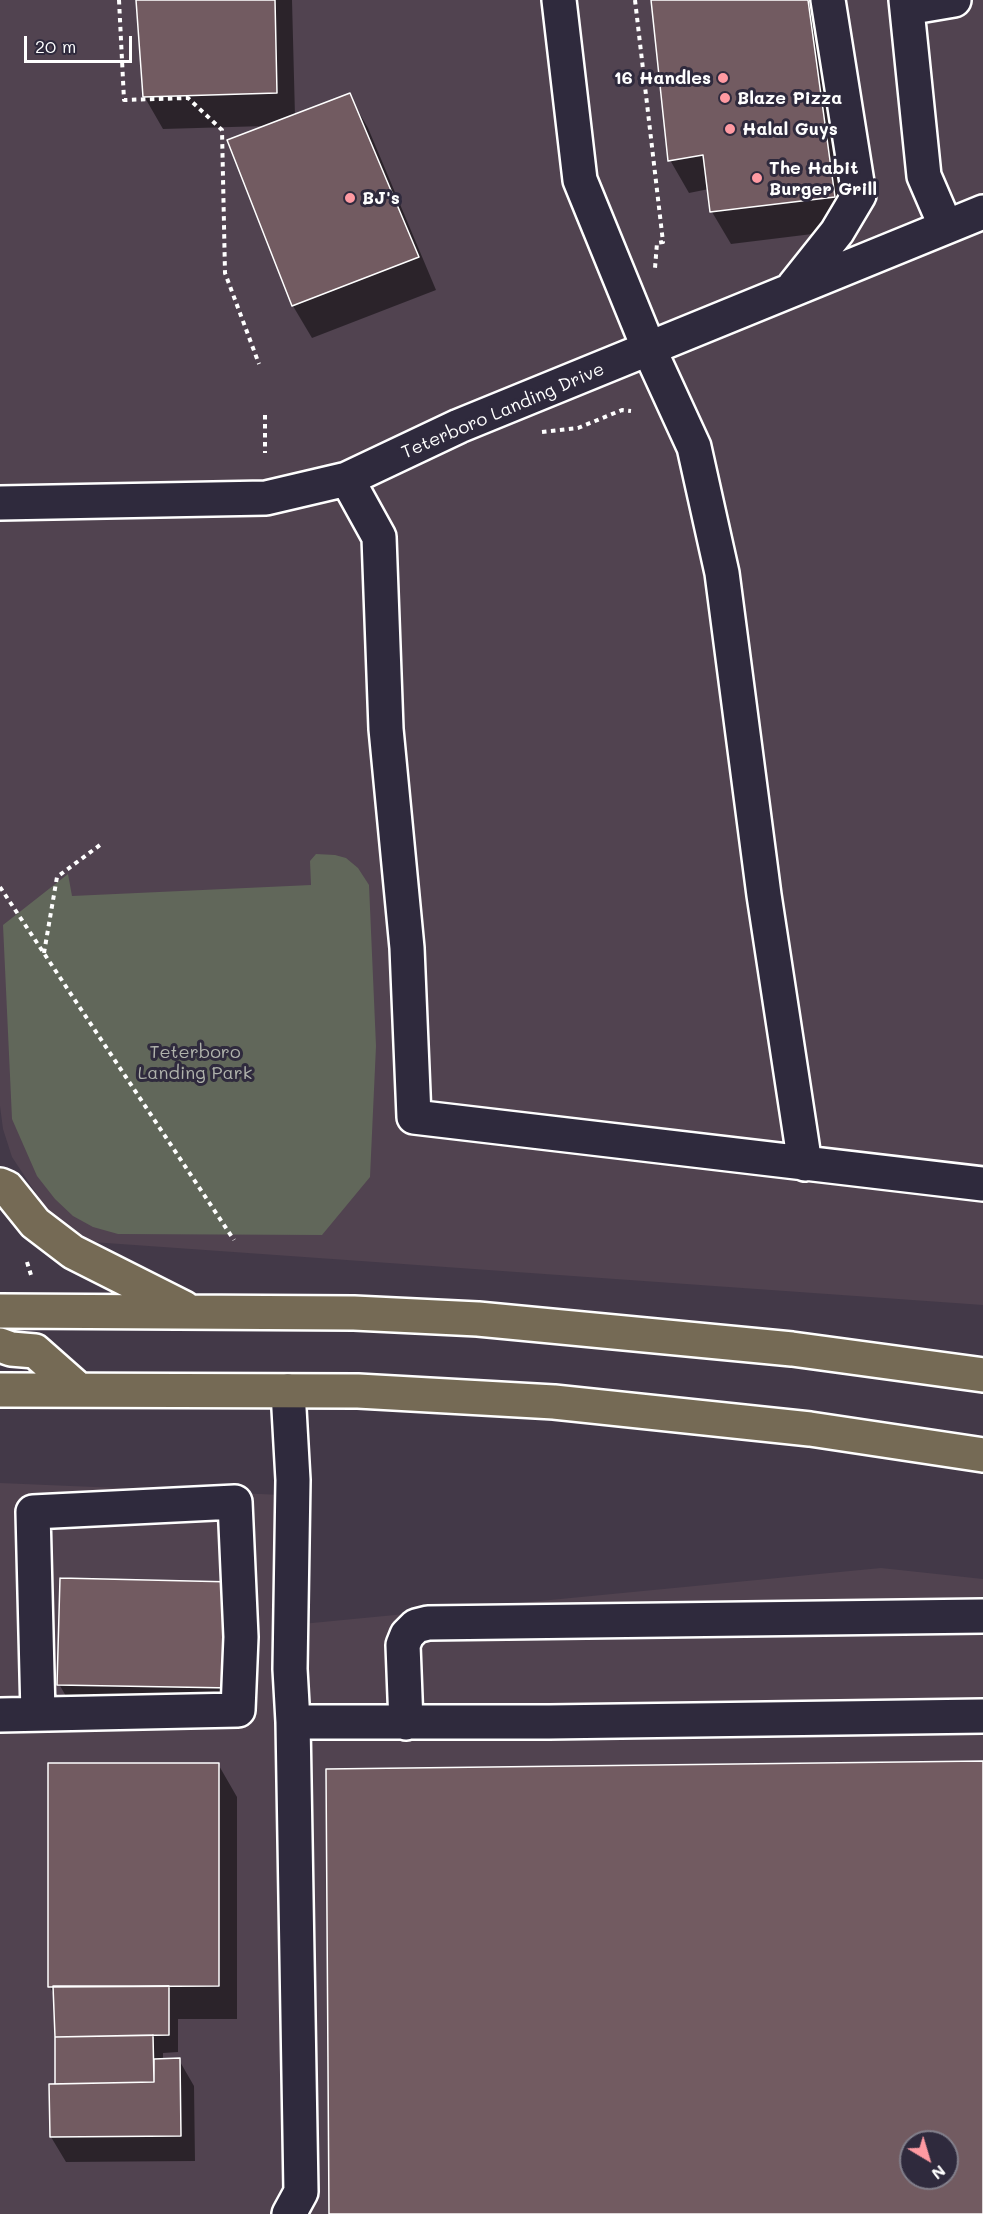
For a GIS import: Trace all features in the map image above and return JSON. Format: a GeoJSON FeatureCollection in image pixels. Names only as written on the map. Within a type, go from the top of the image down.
{"type":"FeatureCollection","features":[{"type":"Feature","properties":{"kind":"highway"},"geometry":{"type":"LineString","coordinates":[[0,1185],[7,1188],[34,1223],[73,1252],[190,1311]]}},
{"type":"Feature","properties":{"kind":"highway"},"geometry":{"type":"LineString","coordinates":[[0,1311],[354,1313],[605,1329],[792,1349],[981,1374]]}},
{"type":"Feature","properties":{"kind":"highway"},"geometry":{"type":"LineString","coordinates":[[0,1345],[11,1349],[35,1351],[78,1389]]}},
{"type":"Feature","properties":{"kind":"highway"},"geometry":{"type":"LineString","coordinates":[[0,1390],[358,1391],[554,1402],[810,1429],[983,1455]]}},
{"type":"Feature","properties":{"kind":"street"},"geometry":{"type":"LineString","coordinates":[[560,0],[580,180],[649,349],[694,447],[722,573],[764,895],[805,1164]]}},
{"type":"Feature","properties":{"kind":"street"},"geometry":{"type":"LineString","coordinates":[[793,287],[837,232],[860,195],[828,0]]}},
{"type":"Feature","properties":{"kind":"street"},"geometry":{"type":"LineString","coordinates":[[946,227],[924,176],[907,4],[954,0]]}},
{"type":"Feature","properties":{"kind":"street","name":"Teterboro Landing Drive"},"geometry":{"type":"LineString","coordinates":[[0,503],[266,498],[347,479],[459,426],[649,349],[793,287],[983,212]]}},
{"type":"Feature","properties":{"kind":"street"},"geometry":{"type":"LineString","coordinates":[[347,479],[379,537],[386,729],[407,948],[414,1117],[983,1184]]}},
{"type":"Feature","properties":{"kind":"street"},"geometry":{"type":"LineString","coordinates":[[288,1391],[293,1480],[290,1669],[293,1722],[301,2192],[289,2214]]}},
{"type":"Feature","properties":{"kind":"street"},"geometry":{"type":"LineString","coordinates":[[0,1715],[238,1710],[241,1637],[235,1502],[33,1512],[38,1714]]}},
{"type":"Feature","properties":{"kind":"street"},"geometry":{"type":"LineString","coordinates":[[406,1723],[403,1645],[407,1635],[416,1626],[428,1623],[983,1616]]}},
{"type":"Feature","properties":{"kind":"street"},"geometry":{"type":"LineString","coordinates":[[293,1722],[406,1723],[983,1716]]}},
{"type":"Feature","properties":{"kind":"path"},"geometry":{"type":"LineString","coordinates":[[118,0],[124,99],[188,98],[222,130],[225,273],[259,364]]}},
{"type":"Feature","properties":{"kind":"path"},"geometry":{"type":"LineString","coordinates":[[635,0],[663,242],[657,243],[655,279]]}},
{"type":"Feature","properties":{"kind":"path"},"geometry":{"type":"LineString","coordinates":[[265,415],[265,453]]}},
{"type":"Feature","properties":{"kind":"path"},"geometry":{"type":"LineString","coordinates":[[44,953],[57,878],[100,845]]}},
{"type":"Feature","properties":{"kind":"path"},"geometry":{"type":"LineString","coordinates":[[0,887],[234,1240]]}},
{"type":"Feature","properties":{"kind":"shaded area"},"geometry":{"type":"Polygon","coordinates":[[[0,0],[983,0],[983,1305],[92,1242],[47,1210],[12,1157],[3,1129],[0,1106],[0,0]]]}},
{"type":"Feature","properties":{"kind":"shaded area"},"geometry":{"type":"Polygon","coordinates":[[[0,1483],[283,1495],[281,1626],[881,1568],[983,1579],[983,2214],[0,2214],[0,1483]]]}},
{"type":"Feature","properties":{"kind":"green space","name":"Teterboro Landing Park"},"geometry":{"type":"Polygon","coordinates":[[[316,854],[346,858],[358,868],[369,885],[376,1046],[370,1177],[322,1235],[118,1234],[93,1227],[73,1216],[55,1199],[37,1176],[12,1119],[3,925],[68,874],[72,896],[311,885],[310,861],[316,854]]]}},
{"type":"Feature","properties":{"kind":"building"},"geometry":{"type":"Polygon","coordinates":[[[136,0],[275,0],[277,93],[143,97],[136,0]]]}},
{"type":"Feature","properties":{"kind":"building"},"geometry":{"type":"Polygon","coordinates":[[[651,0],[808,0],[835,197],[710,212],[703,155],[668,161],[651,0]]]}},
{"type":"Feature","properties":{"kind":"building"},"geometry":{"type":"Polygon","coordinates":[[[350,93],[419,257],[292,306],[227,140],[350,93]]]}},
{"type":"Feature","properties":{"kind":"building"},"geometry":{"type":"Polygon","coordinates":[[[60,1578],[234,1582],[232,1688],[57,1685],[60,1578]]]}},
{"type":"Feature","properties":{"kind":"building"},"geometry":{"type":"Polygon","coordinates":[[[983,1761],[983,2214],[329,2214],[326,1769],[983,1761]]]}},
{"type":"Feature","properties":{"kind":"building"},"geometry":{"type":"Polygon","coordinates":[[[48,1763],[219,1763],[219,1986],[48,1987],[48,1763]]]}},
{"type":"Feature","properties":{"kind":"building"},"geometry":{"type":"Polygon","coordinates":[[[53,1986],[169,1986],[169,2035],[55,2037],[53,1986]]]}},
{"type":"Feature","properties":{"kind":"building"},"geometry":{"type":"Polygon","coordinates":[[[153,2035],[154,2082],[55,2084],[55,2037],[153,2035]]]}},
{"type":"Feature","properties":{"kind":"building"},"geometry":{"type":"Polygon","coordinates":[[[180,2058],[181,2136],[50,2137],[49,2084],[154,2082],[154,2059],[180,2058]]]}},
{"type":"Feature","properties":{"kind":"place","name":"16 Handles"},"geometry":{"type":"Point","coordinates":[723,78]}},
{"type":"Feature","properties":{"kind":"place","name":"Blaze Pizza"},"geometry":{"type":"Point","coordinates":[725,98]}},
{"type":"Feature","properties":{"kind":"place","name":"Halal Guys"},"geometry":{"type":"Point","coordinates":[730,129]}},
{"type":"Feature","properties":{"kind":"place","name":"The Habit Burger Grill"},"geometry":{"type":"Point","coordinates":[757,178]}},
{"type":"Feature","properties":{"kind":"place","name":"BJ's"},"geometry":{"type":"Point","coordinates":[350,198]}}]}
